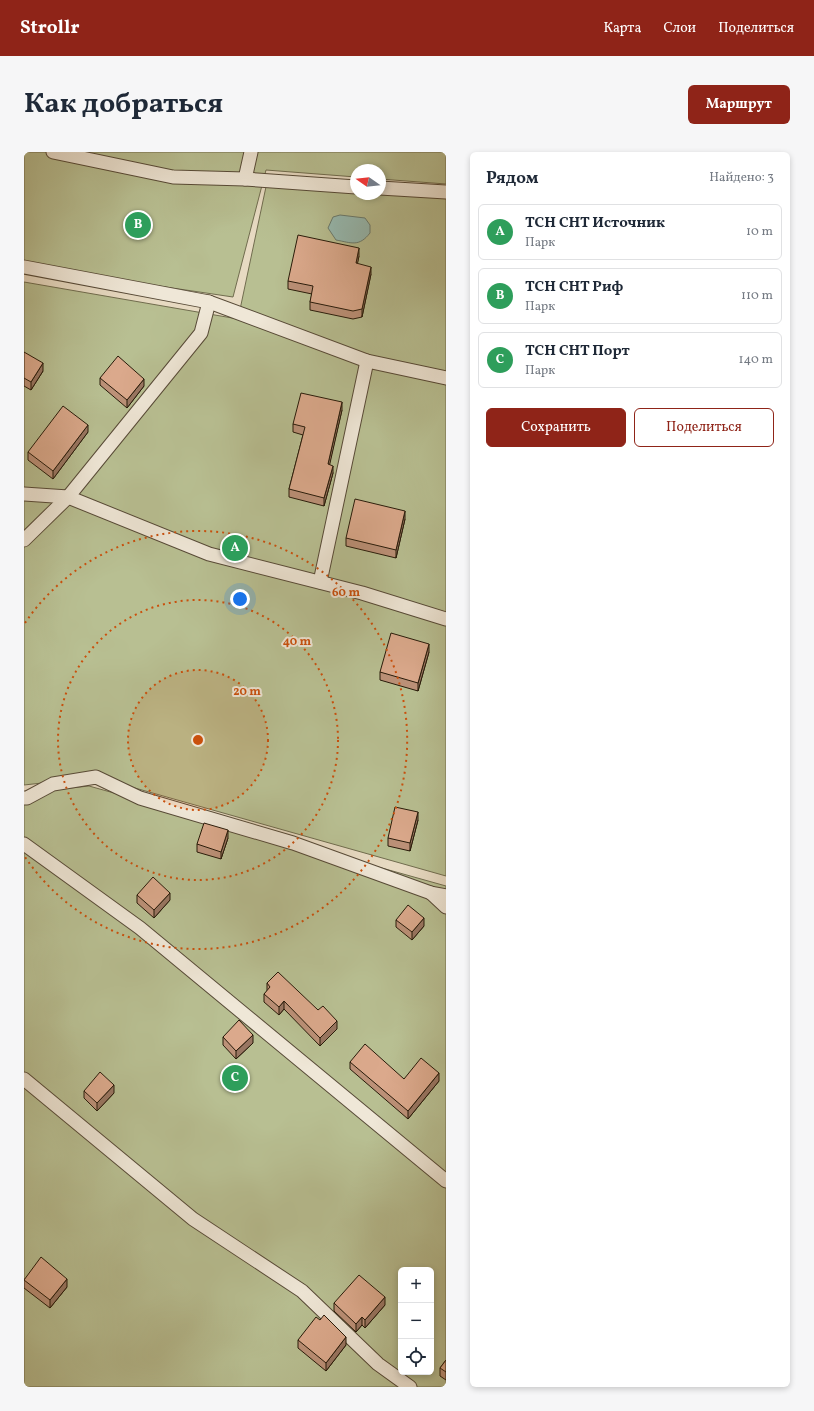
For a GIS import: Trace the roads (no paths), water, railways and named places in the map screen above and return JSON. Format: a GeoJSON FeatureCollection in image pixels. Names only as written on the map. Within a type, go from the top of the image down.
{"type":"FeatureCollection","features":[{"type":"Feature","properties":{"kind":"lane"},"geometry":{"type":"LineString","coordinates":[[53,152],[173,177],[245,179],[350,187]]}},
{"type":"Feature","properties":{"kind":"lane"},"geometry":{"type":"LineString","coordinates":[[245,179],[251,152]]}},
{"type":"Feature","properties":{"kind":"lane"},"geometry":{"type":"LineString","coordinates":[[386,188],[446,192]]}},
{"type":"Feature","properties":{"kind":"lane"},"geometry":{"type":"LineString","coordinates":[[24,266],[209,302],[367,361],[446,378]]}},
{"type":"Feature","properties":{"kind":"lane"},"geometry":{"type":"LineString","coordinates":[[24,540],[68,497],[201,333],[209,302]]}},
{"type":"Feature","properties":{"kind":"lane"},"geometry":{"type":"LineString","coordinates":[[320,582],[367,361]]}},
{"type":"Feature","properties":{"kind":"lane"},"geometry":{"type":"LineString","coordinates":[[24,494],[68,497],[209,554],[362,593],[446,619]]}},
{"type":"Feature","properties":{"kind":"lane"},"geometry":{"type":"LineString","coordinates":[[24,798],[27,798],[53,784],[96,777],[140,798],[293,843],[431,893],[446,896]]}},
{"type":"Feature","properties":{"kind":"lane"},"geometry":{"type":"LineString","coordinates":[[24,844],[140,928],[446,1181]]}},
{"type":"Feature","properties":{"kind":"lane"},"geometry":{"type":"LineString","coordinates":[[431,893],[446,907]]}},
{"type":"Feature","properties":{"kind":"lane"},"geometry":{"type":"LineString","coordinates":[[24,1079],[193,1219],[302,1291],[378,1364],[410,1387]]}},
{"type":"Feature","properties":{"kind":"water"},"geometry":{"type":"Polygon","coordinates":[[[340,215],[365,218],[370,225],[370,233],[359,242],[355,243],[336,240],[328,228],[333,217],[340,215]]]}},
{"type":"Feature","properties":{"kind":"place","name":"ТСН СНТ Риф"},"geometry":{"type":"Point","coordinates":[138,225]}},
{"type":"Feature","properties":{"kind":"place","name":"ТСН СНТ Источник"},"geometry":{"type":"Point","coordinates":[235,548]}},
{"type":"Feature","properties":{"kind":"place","name":"ТСН СНТ Порт"},"geometry":{"type":"Point","coordinates":[235,1078]}}]}
